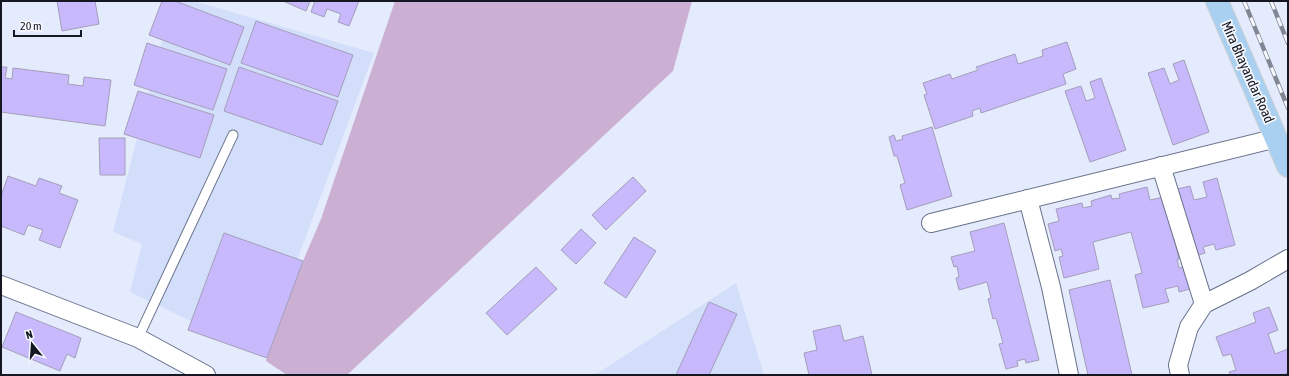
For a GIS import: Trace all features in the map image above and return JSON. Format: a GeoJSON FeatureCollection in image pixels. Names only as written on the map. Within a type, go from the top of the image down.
{"type":"FeatureCollection","features":[{"type":"Feature","properties":{"kind":"main road","name":"Mira Bhayandar Road"},"geometry":{"type":"LineString","coordinates":[[1216,1],[1288,166]]}},
{"type":"Feature","properties":{"kind":"street"},"geometry":{"type":"LineString","coordinates":[[931,223],[1277,138]]}},
{"type":"Feature","properties":{"kind":"street"},"geometry":{"type":"LineString","coordinates":[[1162,166],[1204,304]]}},
{"type":"Feature","properties":{"kind":"street"},"geometry":{"type":"LineString","coordinates":[[1028,199],[1051,287],[1069,375]]}},
{"type":"Feature","properties":{"kind":"street"},"geometry":{"type":"LineString","coordinates":[[1180,375],[1178,365],[1190,327],[1204,304],[1250,281],[1288,259]]}},
{"type":"Feature","properties":{"kind":"street"},"geometry":{"type":"LineString","coordinates":[[1,285],[138,338],[206,375]]}},
{"type":"Feature","properties":{"kind":"lane"},"geometry":{"type":"LineString","coordinates":[[138,338],[233,135]]}},
{"type":"Feature","properties":{"kind":"shaded area"},"geometry":{"type":"Polygon","coordinates":[[[172,1],[194,1],[374,53],[262,355],[130,292],[142,244],[113,232],[172,1]]]}},
{"type":"Feature","properties":{"kind":"shaded area"},"geometry":{"type":"Polygon","coordinates":[[[395,1],[692,1],[673,71],[347,375],[287,375],[266,361],[303,261],[321,219],[395,1]]]}},
{"type":"Feature","properties":{"kind":"shaded area"},"geometry":{"type":"Polygon","coordinates":[[[736,283],[764,375],[584,375],[598,373],[736,283]]]}},
{"type":"Feature","properties":{"kind":"building"},"geometry":{"type":"Polygon","coordinates":[[[57,1],[95,1],[99,24],[62,31],[57,1]]]}},
{"type":"Feature","properties":{"kind":"building"},"geometry":{"type":"Polygon","coordinates":[[[162,1],[175,1],[244,27],[230,65],[149,35],[162,1]]]}},
{"type":"Feature","properties":{"kind":"building"},"geometry":{"type":"Polygon","coordinates":[[[283,1],[310,1],[306,11],[283,1]]]}},
{"type":"Feature","properties":{"kind":"building"},"geometry":{"type":"Polygon","coordinates":[[[315,1],[359,1],[349,26],[338,22],[341,14],[327,9],[324,17],[311,12],[315,1]]]}},
{"type":"Feature","properties":{"kind":"building"},"geometry":{"type":"Polygon","coordinates":[[[256,21],[353,55],[338,97],[241,63],[256,21]]]}},
{"type":"Feature","properties":{"kind":"building"},"geometry":{"type":"Polygon","coordinates":[[[1067,42],[1076,69],[1063,74],[1066,84],[981,113],[980,108],[972,111],[973,116],[935,129],[924,95],[927,94],[923,83],[950,74],[952,79],[978,70],[976,67],[1015,54],[1018,64],[1043,56],[1042,50],[1067,42]]]}},
{"type":"Feature","properties":{"kind":"building"},"geometry":{"type":"Polygon","coordinates":[[[147,43],[227,69],[213,110],[134,85],[147,43]]]}},
{"type":"Feature","properties":{"kind":"building"},"geometry":{"type":"Polygon","coordinates":[[[1184,60],[1209,132],[1173,145],[1148,73],[1164,68],[1170,84],[1179,80],[1173,64],[1184,60]]]}},
{"type":"Feature","properties":{"kind":"building"},"geometry":{"type":"Polygon","coordinates":[[[1,67],[7,67],[5,78],[12,79],[13,68],[69,75],[68,84],[83,86],[84,77],[111,80],[105,126],[1,112],[1,67]]]}},
{"type":"Feature","properties":{"kind":"building"},"geometry":{"type":"Polygon","coordinates":[[[239,67],[338,101],[322,145],[224,111],[239,67]]]}},
{"type":"Feature","properties":{"kind":"building"},"geometry":{"type":"Polygon","coordinates":[[[1101,78],[1126,150],[1090,162],[1065,91],[1081,86],[1086,101],[1095,98],[1090,82],[1101,78]]]}},
{"type":"Feature","properties":{"kind":"building"},"geometry":{"type":"Polygon","coordinates":[[[138,91],[214,115],[200,158],[124,134],[138,91]]]}},
{"type":"Feature","properties":{"kind":"building"},"geometry":{"type":"Polygon","coordinates":[[[932,127],[952,196],[907,210],[900,185],[905,183],[897,156],[894,156],[889,137],[894,135],[896,141],[903,139],[902,136],[932,127]]]}},
{"type":"Feature","properties":{"kind":"building"},"geometry":{"type":"Polygon","coordinates":[[[99,138],[125,138],[125,175],[100,175],[99,138]]]}},
{"type":"Feature","properties":{"kind":"building"},"geometry":{"type":"Polygon","coordinates":[[[8,176],[36,186],[39,178],[62,186],[59,193],[78,200],[60,248],[39,240],[43,230],[28,225],[24,235],[1,226],[1,196],[8,176]]]}},
{"type":"Feature","properties":{"kind":"building"},"geometry":{"type":"Polygon","coordinates":[[[633,177],[646,191],[606,230],[592,215],[633,177]]]}},
{"type":"Feature","properties":{"kind":"building"},"geometry":{"type":"Polygon","coordinates":[[[1217,178],[1235,245],[1216,250],[1214,244],[1203,247],[1205,253],[1192,257],[1173,190],[1190,186],[1194,200],[1207,197],[1203,182],[1217,178]]]}},
{"type":"Feature","properties":{"kind":"building"},"geometry":{"type":"Polygon","coordinates":[[[1147,187],[1150,200],[1164,197],[1179,259],[1177,259],[1179,268],[1184,267],[1190,289],[1179,292],[1178,286],[1165,289],[1169,302],[1143,308],[1135,275],[1142,273],[1131,232],[1093,242],[1099,269],[1064,278],[1059,257],[1063,256],[1061,249],[1055,251],[1048,224],[1059,221],[1056,209],[1082,203],[1083,208],[1092,206],[1091,201],[1111,195],[1112,199],[1120,198],[1119,194],[1147,187]]]}},
{"type":"Feature","properties":{"kind":"building"},"geometry":{"type":"Polygon","coordinates":[[[1004,223],[1039,360],[1026,363],[1025,359],[1017,361],[1018,366],[1006,369],[999,344],[1003,343],[996,318],[993,319],[988,299],[991,298],[987,282],[959,290],[956,278],[959,277],[957,266],[954,267],[951,257],[975,251],[970,232],[1004,223]]]}},
{"type":"Feature","properties":{"kind":"building"},"geometry":{"type":"Polygon","coordinates":[[[581,229],[596,243],[576,264],[561,250],[581,229]]]}},
{"type":"Feature","properties":{"kind":"building"},"geometry":{"type":"Polygon","coordinates":[[[224,233],[303,261],[267,358],[188,330],[224,233]]]}},
{"type":"Feature","properties":{"kind":"building"},"geometry":{"type":"Polygon","coordinates":[[[634,237],[656,251],[626,298],[604,283],[634,237]]]}},
{"type":"Feature","properties":{"kind":"building"},"geometry":{"type":"Polygon","coordinates":[[[536,267],[557,289],[507,335],[486,313],[536,267]]]}},
{"type":"Feature","properties":{"kind":"building"},"geometry":{"type":"Polygon","coordinates":[[[1110,280],[1132,375],[1088,375],[1069,290],[1110,280]]]}},
{"type":"Feature","properties":{"kind":"building"},"geometry":{"type":"Polygon","coordinates":[[[709,302],[737,314],[709,375],[676,375],[709,302]]]}},
{"type":"Feature","properties":{"kind":"building"},"geometry":{"type":"Polygon","coordinates":[[[1269,307],[1278,330],[1268,334],[1275,354],[1288,349],[1288,373],[1282,375],[1230,375],[1229,372],[1236,370],[1231,354],[1223,356],[1216,337],[1256,322],[1253,313],[1269,307]]]}},
{"type":"Feature","properties":{"kind":"building"},"geometry":{"type":"Polygon","coordinates":[[[16,312],[81,338],[75,358],[67,354],[60,371],[2,347],[16,312]]]}},
{"type":"Feature","properties":{"kind":"building"},"geometry":{"type":"Polygon","coordinates":[[[840,325],[844,341],[863,336],[872,375],[809,375],[804,353],[817,350],[813,331],[840,325]]]}},
{"type":"Feature","properties":{"kind":"railway"},"geometry":{"type":"LineString","coordinates":[[1244,1],[1288,108]]}},
{"type":"Feature","properties":{"kind":"railway"},"geometry":{"type":"LineString","coordinates":[[1271,1],[1288,43]]}}]}
